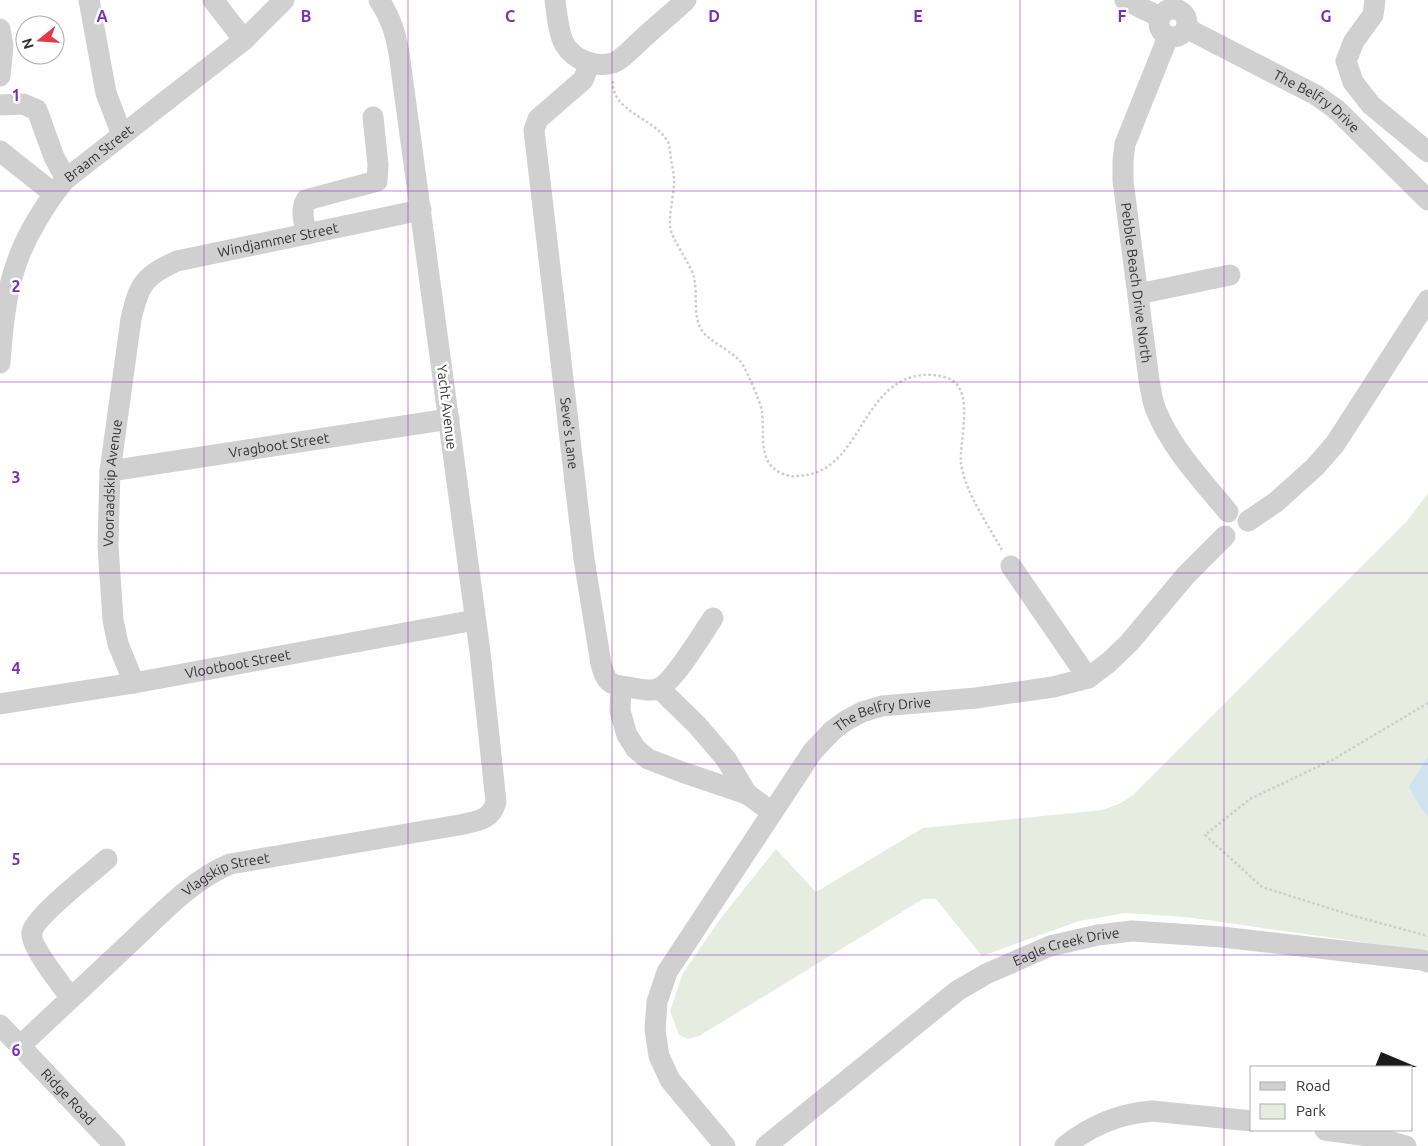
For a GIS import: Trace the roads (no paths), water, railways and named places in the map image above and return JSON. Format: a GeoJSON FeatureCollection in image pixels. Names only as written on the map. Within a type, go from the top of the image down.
{"type":"FeatureCollection","features":[{"type":"Feature","properties":{"kind":"street"},"geometry":{"type":"LineString","coordinates":[[89,0],[106,93],[122,135]]}},
{"type":"Feature","properties":{"kind":"street"},"geometry":{"type":"LineString","coordinates":[[213,0],[244,40]]}},
{"type":"Feature","properties":{"kind":"street","name":"Braam Street"},"geometry":{"type":"LineString","coordinates":[[0,363],[6,296],[14,266],[23,243],[59,186],[244,40],[284,0]]}},
{"type":"Feature","properties":{"kind":"street","name":"Yacht Avenue"},"geometry":{"type":"LineString","coordinates":[[379,0],[389,14],[398,46],[421,210],[474,620],[480,652],[496,802],[494,810],[489,816]]}},
{"type":"Feature","properties":{"kind":"street"},"geometry":{"type":"LineString","coordinates":[[555,0],[560,31],[565,45],[573,54],[590,63],[613,63],[686,0]]}},
{"type":"Feature","properties":{"kind":"street","name":"The Belfry Drive"},"geometry":{"type":"LineString","coordinates":[[1125,0],[1176,19],[1316,95],[1337,110],[1428,200]]}},
{"type":"Feature","properties":{"kind":"street"},"geometry":{"type":"LineString","coordinates":[[1375,0],[1373,15],[1354,41],[1346,61],[1353,82],[1371,105],[1428,152]]}},
{"type":"Feature","properties":{"kind":"street","name":"Pebble Beach Drive North"},"geometry":{"type":"LineString","coordinates":[[1176,19],[1125,144],[1123,181],[1149,380],[1155,408],[1164,427],[1179,450],[1228,512]]}},
{"type":"Feature","properties":{"kind":"street"},"geometry":{"type":"LineString","coordinates":[[0,29],[3,46],[0,76]]}},
{"type":"Feature","properties":{"kind":"street","name":"Seve's Lane"},"geometry":{"type":"LineString","coordinates":[[590,63],[583,80],[538,119],[534,130],[584,559],[601,664],[605,678],[613,685],[646,690],[658,688]]}},
{"type":"Feature","properties":{"kind":"street"},"geometry":{"type":"LineString","coordinates":[[0,105],[23,104],[37,110],[54,157],[59,186]]}},
{"type":"Feature","properties":{"kind":"street"},"geometry":{"type":"LineString","coordinates":[[307,234],[302,214],[303,205],[306,200],[377,181],[378,165],[373,117]]}},
{"type":"Feature","properties":{"kind":"street"},"geometry":{"type":"LineString","coordinates":[[0,151],[59,186]]}},
{"type":"Feature","properties":{"kind":"street","name":"Windjammer Street"},"geometry":{"type":"LineString","coordinates":[[142,284],[153,273],[177,261],[421,210]]}},
{"type":"Feature","properties":{"kind":"street"},"geometry":{"type":"LineString","coordinates":[[1138,294],[1230,275]]}},
{"type":"Feature","properties":{"kind":"street","name":"Vooraadskip Avenue"},"geometry":{"type":"LineString","coordinates":[[134,683],[118,644],[113,620],[108,546],[110,472],[131,318],[135,298],[142,284]]}},
{"type":"Feature","properties":{"kind":"street"},"geometry":{"type":"LineString","coordinates":[[1248,521],[1276,502],[1315,467],[1335,444],[1428,300]]}},
{"type":"Feature","properties":{"kind":"street","name":"Vragboot Street"},"geometry":{"type":"LineString","coordinates":[[110,472],[449,419]]}},
{"type":"Feature","properties":{"kind":"street"},"geometry":{"type":"LineString","coordinates":[[1228,512],[1240,512],[1248,521],[1247,531],[1244,535],[1235,539],[1222,533],[1221,519],[1228,512]]}},
{"type":"Feature","properties":{"kind":"street","name":"The Belfry Drive"},"geometry":{"type":"LineString","coordinates":[[725,1146],[670,1080],[659,1056],[655,1030],[657,1002],[667,972],[813,751],[833,730],[862,712],[882,706],[976,698],[1053,687],[1088,678],[1108,663],[1129,643],[1186,575],[1225,536]]}},
{"type":"Feature","properties":{"kind":"street"},"geometry":{"type":"LineString","coordinates":[[1011,566],[1088,678]]}},
{"type":"Feature","properties":{"kind":"street"},"geometry":{"type":"LineString","coordinates":[[713,618],[671,678],[658,688],[697,725],[726,759],[747,794]]}},
{"type":"Feature","properties":{"kind":"street","name":"Vlootboot Street"},"geometry":{"type":"LineString","coordinates":[[0,704],[134,683],[474,620]]}},
{"type":"Feature","properties":{"kind":"street"},"geometry":{"type":"LineString","coordinates":[[621,686],[620,711],[627,735],[636,749],[648,759],[747,794],[772,812]]}},
{"type":"Feature","properties":{"kind":"street","name":"Vlagskip Street"},"geometry":{"type":"LineString","coordinates":[[21,1045],[173,903],[201,879],[215,871],[230,864],[459,825],[482,820],[489,816]]}},
{"type":"Feature","properties":{"kind":"street"},"geometry":{"type":"LineString","coordinates":[[71,998],[59,984],[33,943],[32,932],[42,916],[108,859]]}},
{"type":"Feature","properties":{"kind":"street","name":"Eagle Creek Drive"},"geometry":{"type":"LineString","coordinates":[[766,1146],[957,991],[986,974],[1050,946],[1098,935],[1132,931],[1222,937],[1428,962]]}},
{"type":"Feature","properties":{"kind":"street","name":"Ridge Road"},"geometry":{"type":"LineString","coordinates":[[0,1025],[115,1146]]}},
{"type":"Feature","properties":{"kind":"street"},"geometry":{"type":"LineString","coordinates":[[1065,1146],[1083,1132],[1120,1116],[1138,1112],[1152,1111],[1250,1121]]}},
{"type":"Feature","properties":{"kind":"street"},"geometry":{"type":"LineString","coordinates":[[1335,1136],[1375,1137],[1406,1146]]}},
{"type":"Feature","properties":{"kind":"water"},"geometry":{"type":"Polygon","coordinates":[[[1428,756],[1428,816],[1409,787],[1428,756]]]}}]}
